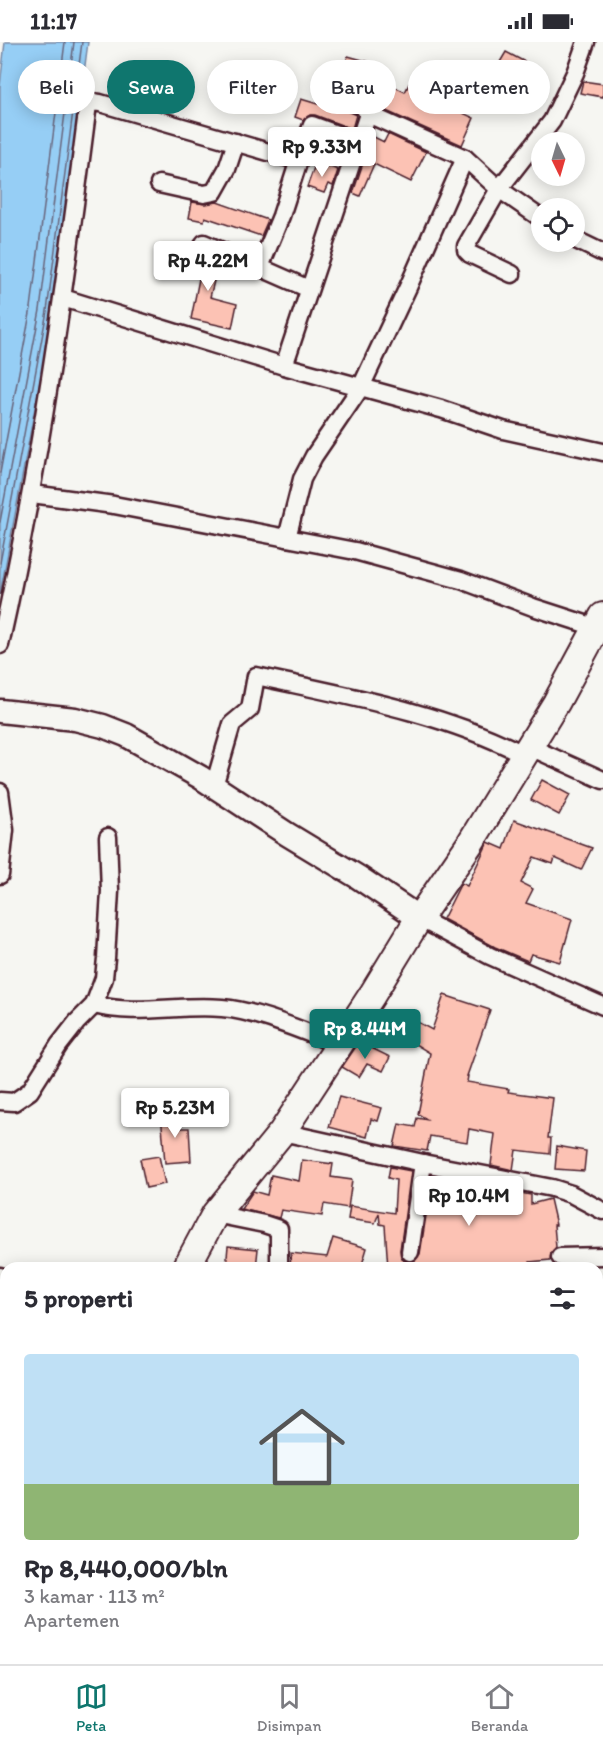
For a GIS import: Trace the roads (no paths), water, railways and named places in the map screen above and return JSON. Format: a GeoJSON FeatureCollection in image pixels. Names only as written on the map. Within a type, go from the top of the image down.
{"type":"FeatureCollection","features":[{"type":"Feature","properties":{"kind":"main road"},"geometry":{"type":"LineString","coordinates":[[189,1262],[215,1214],[282,1132],[340,1045],[527,751],[600,622]]}},
{"type":"Feature","properties":{"kind":"street"},"geometry":{"type":"LineString","coordinates":[[512,274],[470,255],[466,246],[499,189],[552,121],[586,42]]}},
{"type":"Feature","properties":{"kind":"street"},"geometry":{"type":"LineString","coordinates":[[0,645],[32,494],[63,298],[88,104],[100,102],[292,160],[299,160]]}},
{"type":"Feature","properties":{"kind":"street"},"geometry":{"type":"LineString","coordinates":[[284,366],[368,114],[465,158],[499,189],[531,211]]}},
{"type":"Feature","properties":{"kind":"street"},"geometry":{"type":"LineString","coordinates":[[260,267],[281,216],[312,125],[358,142]]}},
{"type":"Feature","properties":{"kind":"street"},"geometry":{"type":"LineString","coordinates":[[159,184],[204,194],[214,192],[224,177],[236,142]]}},
{"type":"Feature","properties":{"kind":"street"},"geometry":{"type":"LineString","coordinates":[[287,538],[302,479],[314,456],[361,387],[465,158]]}},
{"type":"Feature","properties":{"kind":"street"},"geometry":{"type":"LineString","coordinates":[[204,243],[309,289]]}},
{"type":"Feature","properties":{"kind":"street"},"geometry":{"type":"LineString","coordinates":[[585,244],[603,253]]}},
{"type":"Feature","properties":{"kind":"street"},"geometry":{"type":"LineString","coordinates":[[63,298],[284,366],[441,409],[503,430],[603,452]]}},
{"type":"Feature","properties":{"kind":"street"},"geometry":{"type":"LineString","coordinates":[[32,494],[114,505],[355,551],[461,580],[532,607],[600,622]]}},
{"type":"Feature","properties":{"kind":"street"},"geometry":{"type":"LineString","coordinates":[[214,786],[232,724],[250,709],[256,676],[383,705],[499,741],[603,780]]}},
{"type":"Feature","properties":{"kind":"street"},"geometry":{"type":"LineString","coordinates":[[0,711],[75,719],[126,735],[214,786],[419,918],[490,956],[603,1006]]}},
{"type":"Feature","properties":{"kind":"street"},"geometry":{"type":"LineString","coordinates":[[0,792],[5,830],[0,875]]}},
{"type":"Feature","properties":{"kind":"street"},"geometry":{"type":"LineString","coordinates":[[0,1101],[14,1102],[30,1091],[59,1045],[94,1005],[104,978],[106,958],[110,891],[108,837]]}},
{"type":"Feature","properties":{"kind":"street"},"geometry":{"type":"LineString","coordinates":[[94,1005],[116,1011],[233,1009],[340,1045]]}},
{"type":"Feature","properties":{"kind":"street"},"geometry":{"type":"LineString","coordinates":[[282,1132],[552,1188],[571,1194],[603,1211]]}},
{"type":"Feature","properties":{"kind":"street"},"geometry":{"type":"LineString","coordinates":[[410,1252],[423,1163]]}},
{"type":"Feature","properties":{"kind":"street"},"geometry":{"type":"LineString","coordinates":[[215,1214],[279,1229],[279,1262]]}},
{"type":"Feature","properties":{"kind":"street"},"geometry":{"type":"LineString","coordinates":[[560,1257],[603,1256]]}},
{"type":"Feature","properties":{"kind":"water"},"geometry":{"type":"Polygon","coordinates":[[[5,42],[88,42],[86,60],[18,60],[18,114],[79,114],[53,312],[0,595],[0,86],[5,42]]]}}]}
